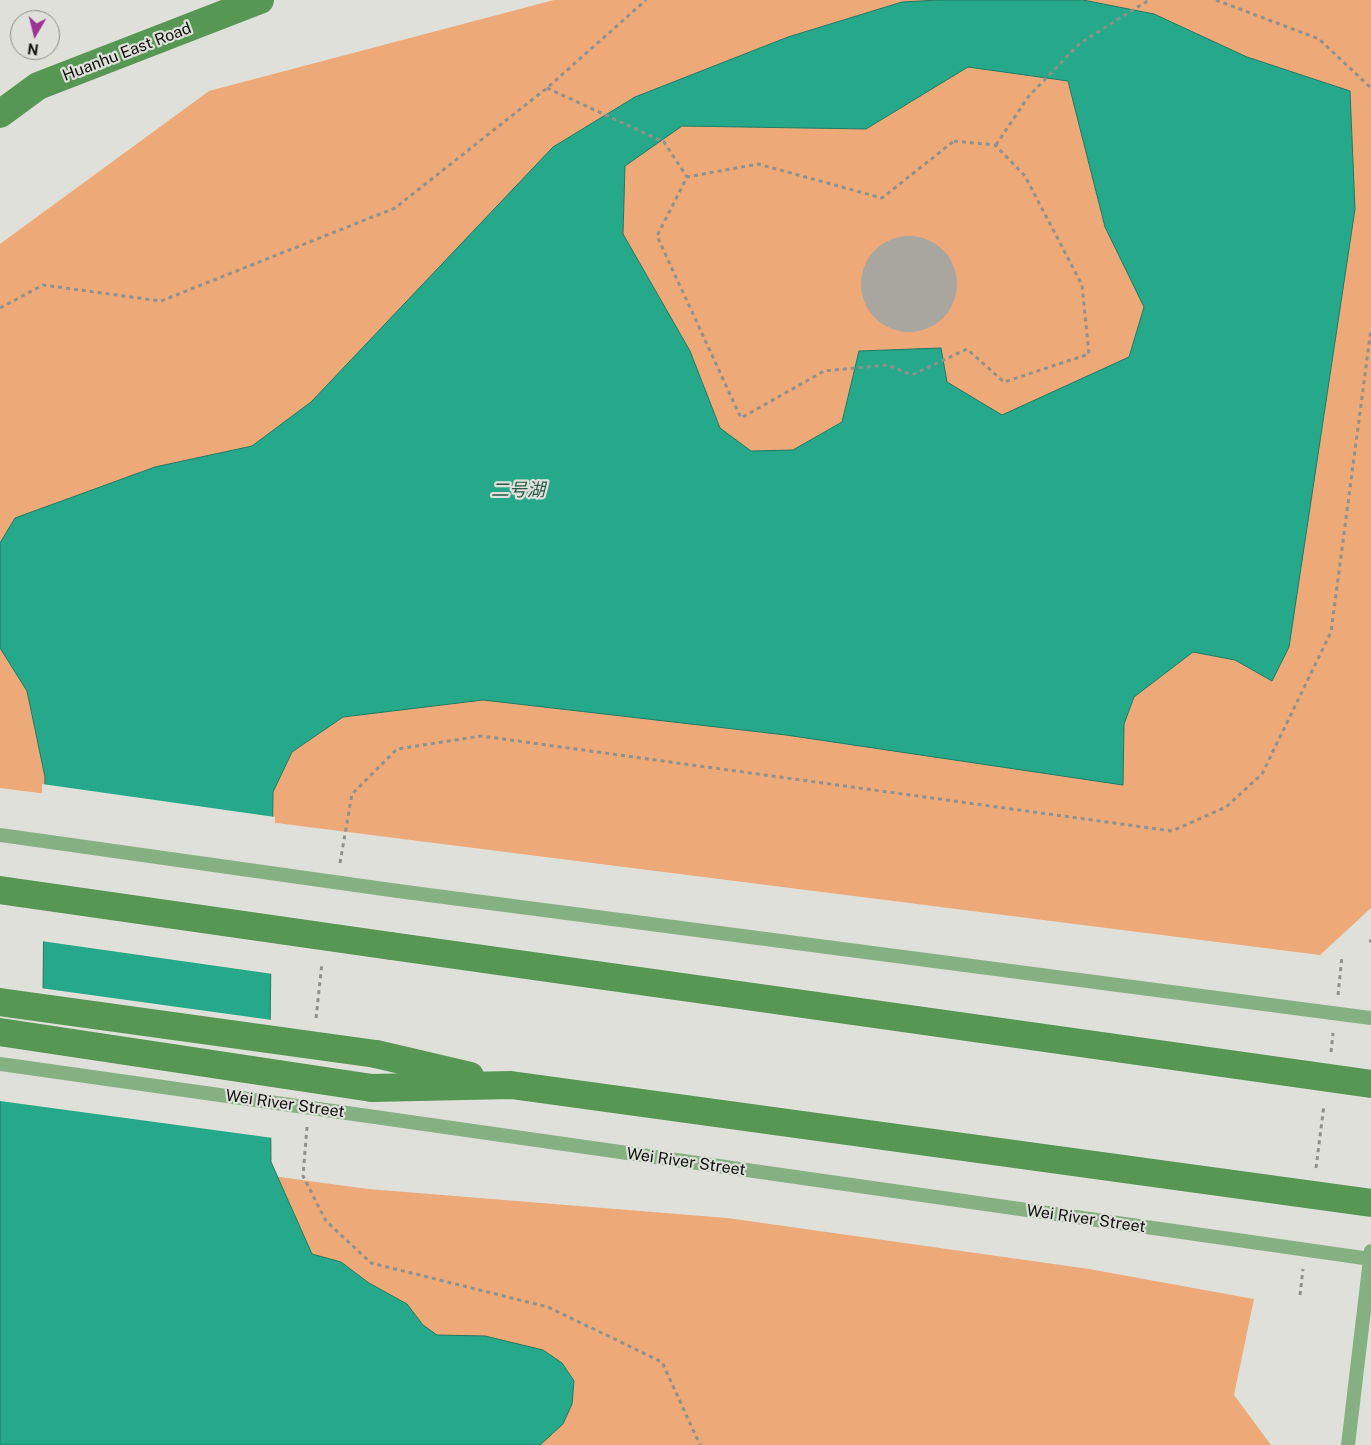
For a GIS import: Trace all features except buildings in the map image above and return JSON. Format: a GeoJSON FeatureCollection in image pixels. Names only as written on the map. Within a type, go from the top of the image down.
{"type":"FeatureCollection","features":[{"type":"Feature","properties":{"kind":"main road","name":"Huanhu East Road"},"geometry":{"type":"LineString","coordinates":[[0,114],[38,86],[260,0]]}},
{"type":"Feature","properties":{"kind":"main road"},"geometry":{"type":"LineString","coordinates":[[0,890],[1371,1084]]}},
{"type":"Feature","properties":{"kind":"main road"},"geometry":{"type":"LineString","coordinates":[[0,1002],[376,1054],[511,1085]]}},
{"type":"Feature","properties":{"kind":"main road","name":"Wei River Street"},"geometry":{"type":"LineString","coordinates":[[0,1032],[372,1088],[511,1085],[1371,1203]]}},
{"type":"Feature","properties":{"kind":"lane"},"geometry":{"type":"LineString","coordinates":[[0,835],[398,891],[1371,1018]]}},
{"type":"Feature","properties":{"kind":"lane","name":"Wei River Street"},"geometry":{"type":"LineString","coordinates":[[0,1064],[1306,1250],[1370,1256]]}},
{"type":"Feature","properties":{"kind":"lane"},"geometry":{"type":"LineString","coordinates":[[1348,1445],[1370,1256]]}},
{"type":"Feature","properties":{"kind":"path"},"geometry":{"type":"LineString","coordinates":[[0,308],[43,285],[162,301],[395,208],[547,88],[646,0]]}},
{"type":"Feature","properties":{"kind":"path"},"geometry":{"type":"LineString","coordinates":[[996,145],[1028,97],[1080,43],[1150,0]]}},
{"type":"Feature","properties":{"kind":"path"},"geometry":{"type":"LineString","coordinates":[[1216,0],[1319,39],[1371,88]]}},
{"type":"Feature","properties":{"kind":"path"},"geometry":{"type":"LineString","coordinates":[[547,88],[664,142],[687,177]]}},
{"type":"Feature","properties":{"kind":"path"},"geometry":{"type":"LineString","coordinates":[[954,141],[996,145],[1025,176],[1082,285],[1089,354],[1004,382],[967,349],[912,375],[888,365],[824,371],[741,418],[657,236],[687,177],[758,164],[882,198],[954,141]]}},
{"type":"Feature","properties":{"kind":"path"},"geometry":{"type":"LineString","coordinates":[[338,871],[352,794],[396,749],[481,736],[1172,831],[1226,807],[1262,774],[1331,632],[1371,329]]}},
{"type":"Feature","properties":{"kind":"path"},"geometry":{"type":"LineString","coordinates":[[1312,1195],[1342,956]]}},
{"type":"Feature","properties":{"kind":"path"},"geometry":{"type":"LineString","coordinates":[[315,1028],[323,959]]}},
{"type":"Feature","properties":{"kind":"path"},"geometry":{"type":"LineString","coordinates":[[307,1126],[303,1176],[326,1221],[371,1263],[548,1307],[662,1362],[700,1445]]}},
{"type":"Feature","properties":{"kind":"path"},"geometry":{"type":"LineString","coordinates":[[1300,1295],[1306,1250]]}},
{"type":"Feature","properties":{"kind":"shaded area"},"geometry":{"type":"Polygon","coordinates":[[[554,0],[1371,0],[1371,908],[1320,955],[0,788],[0,244],[209,91],[554,0]]]}},
{"type":"Feature","properties":{"kind":"shaded area"},"geometry":{"type":"Polygon","coordinates":[[[0,1139],[368,1189],[727,1218],[1089,1269],[1254,1299],[1234,1395],[1271,1445],[0,1445],[0,1139]]]}},
{"type":"Feature","properties":{"kind":"water","name":"二号湖"},"geometry":{"type":"Polygon","coordinates":[[[939,0],[1083,0],[1154,14],[1247,57],[1350,91],[1355,209],[1289,647],[1272,681],[1235,660],[1193,652],[1134,697],[1124,724],[1123,785],[786,735],[483,700],[343,717],[292,752],[273,792],[270,1034],[271,1162],[312,1254],[341,1262],[369,1283],[407,1304],[423,1325],[437,1335],[485,1336],[543,1350],[562,1363],[574,1381],[572,1404],[563,1424],[540,1445],[0,1445],[0,1093],[43,992],[45,777],[27,691],[0,648],[0,543],[15,518],[155,467],[252,446],[311,402],[553,147],[635,97],[788,37],[902,2],[939,0]],[[968,67],[866,129],[682,126],[625,166],[623,234],[690,351],[720,428],[751,451],[793,450],[842,422],[859,351],[941,348],[947,382],[1002,415],[1129,357],[1144,307],[1105,227],[1068,81],[968,67]]]}},
{"type":"Feature","properties":{"kind":"pier"},"geometry":{"type":"Polygon","coordinates":[[[42,784],[275,817],[273,974],[41,941],[42,784]]]}},
{"type":"Feature","properties":{"kind":"pier"},"geometry":{"type":"Polygon","coordinates":[[[40,988],[272,1020],[273,1138],[0,1101],[0,1087],[40,988]]]}}]}
